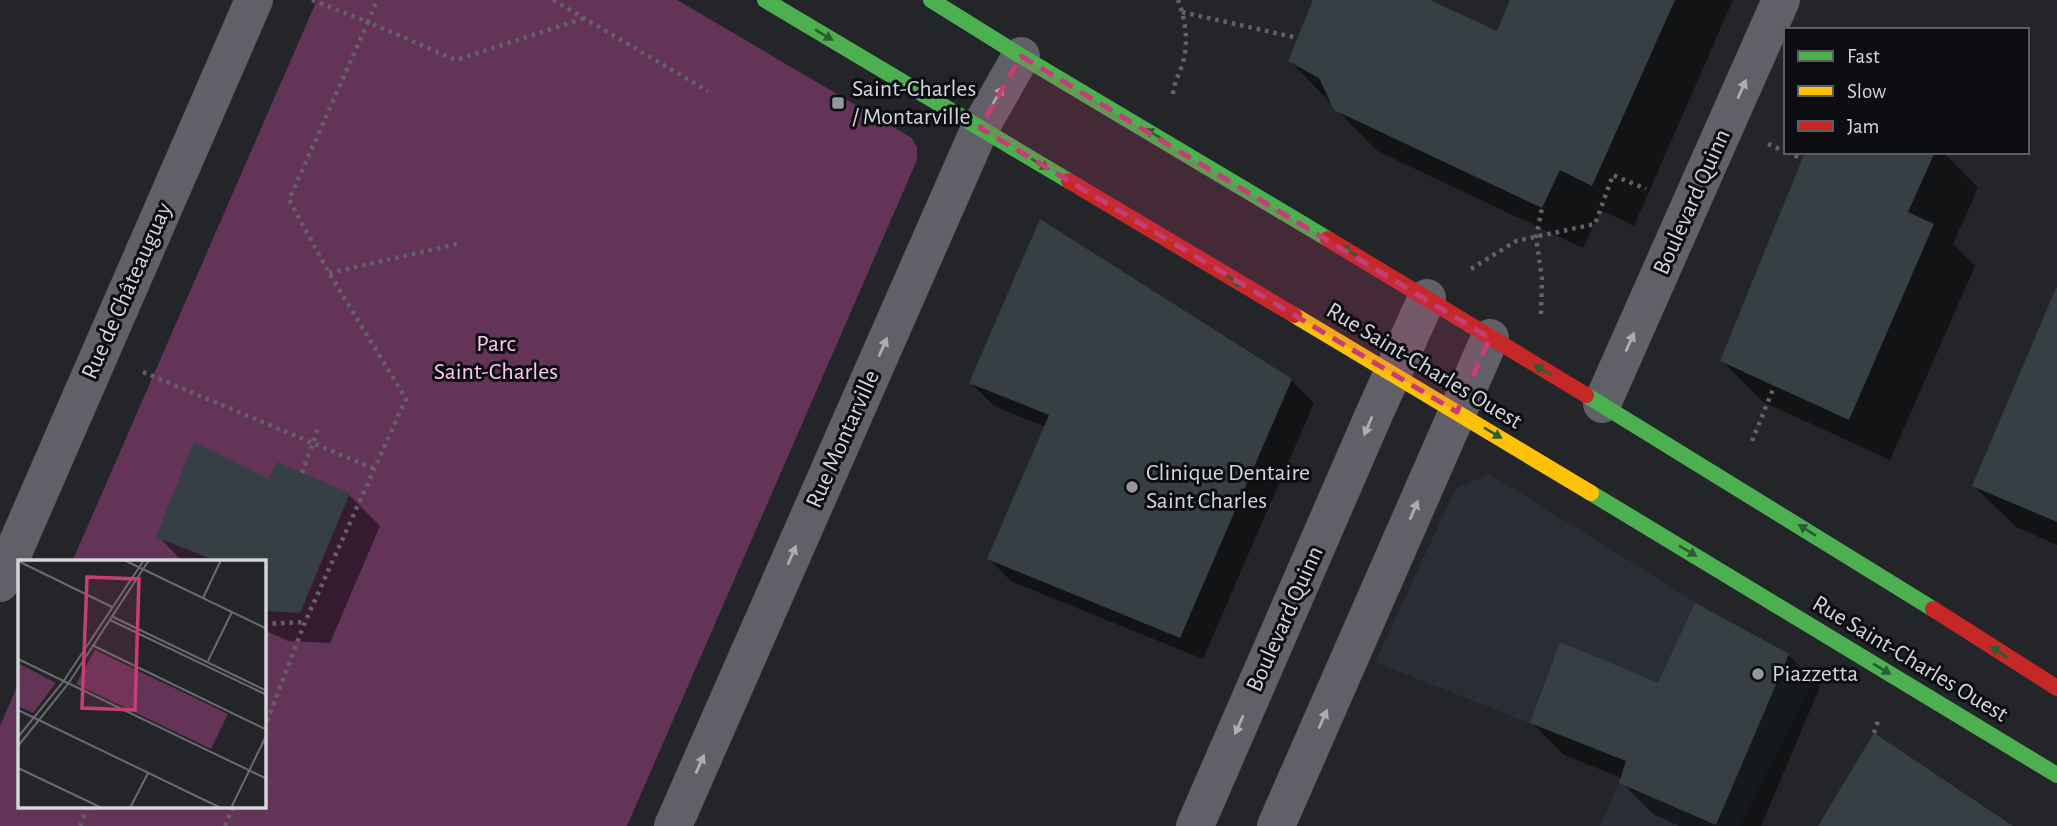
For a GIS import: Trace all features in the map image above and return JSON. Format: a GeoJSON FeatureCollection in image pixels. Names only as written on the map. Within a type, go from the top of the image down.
{"type":"FeatureCollection","features":[{"type":"Feature","properties":{"kind":"street","name":"Rue de Châteauguay"},"geometry":{"type":"LineString","coordinates":[[0,583],[254,0]]}},
{"type":"Feature","properties":{"kind":"street","name":"Rue Saint-Charles Ouest"},"geometry":{"type":"LineString","coordinates":[[765,0],[1392,373],[2057,775]]}},
{"type":"Feature","properties":{"kind":"street"},"geometry":{"type":"LineString","coordinates":[[931,0],[1602,404],[1858,561],[2057,688]]}},
{"type":"Feature","properties":{"kind":"street","name":"Boulevard Quinn"},"geometry":{"type":"LineString","coordinates":[[1602,404],[1781,0]]}},
{"type":"Feature","properties":{"kind":"street","name":"Rue Montarville"},"geometry":{"type":"LineString","coordinates":[[673,826],[980,128],[1021,56]]}},
{"type":"Feature","properties":{"kind":"street","name":"Boulevard Quinn"},"geometry":{"type":"LineString","coordinates":[[1195,826],[1427,298]]}},
{"type":"Feature","properties":{"kind":"street"},"geometry":{"type":"LineString","coordinates":[[1276,826],[1490,338]]}},
{"type":"Feature","properties":{"kind":"path"},"geometry":{"type":"LineString","coordinates":[[312,0],[456,60],[584,18]]}},
{"type":"Feature","properties":{"kind":"path"},"geometry":{"type":"LineString","coordinates":[[266,724],[305,622],[406,399],[289,200],[377,0]]}},
{"type":"Feature","properties":{"kind":"path"},"geometry":{"type":"LineString","coordinates":[[553,0],[708,91]]}},
{"type":"Feature","properties":{"kind":"path"},"geometry":{"type":"LineString","coordinates":[[1172,101],[1174,84],[1184,61],[1185,35],[1178,0]]}},
{"type":"Feature","properties":{"kind":"path"},"geometry":{"type":"LineString","coordinates":[[1182,12],[1298,37]]}},
{"type":"Feature","properties":{"kind":"path"},"geometry":{"type":"LineString","coordinates":[[1791,154],[1802,159]]}},
{"type":"Feature","properties":{"kind":"path"},"geometry":{"type":"LineString","coordinates":[[1464,274],[1516,241],[1595,224],[1613,175],[1689,208]]}},
{"type":"Feature","properties":{"kind":"path"},"geometry":{"type":"LineString","coordinates":[[1541,318],[1542,278],[1536,238],[1542,208]]}},
{"type":"Feature","properties":{"kind":"path"},"geometry":{"type":"LineString","coordinates":[[330,273],[457,244]]}},
{"type":"Feature","properties":{"kind":"path"},"geometry":{"type":"LineString","coordinates":[[100,354],[375,469]]}},
{"type":"Feature","properties":{"kind":"path"},"geometry":{"type":"LineString","coordinates":[[1748,451],[1774,387]]}},
{"type":"Feature","properties":{"kind":"path"},"geometry":{"type":"LineString","coordinates":[[302,473],[319,426]]}},
{"type":"Feature","properties":{"kind":"path"},"geometry":{"type":"LineString","coordinates":[[266,624],[305,622]]}},
{"type":"Feature","properties":{"kind":"path"},"geometry":{"type":"LineString","coordinates":[[80,826],[88,808]]}},
{"type":"Feature","properties":{"kind":"path"},"geometry":{"type":"LineString","coordinates":[[225,826],[233,808]]}},
{"type":"Feature","properties":{"kind":"highlighted area"},"geometry":{"type":"Polygon","coordinates":[[[1021,56],[1490,338],[1457,412],[980,128],[1021,56]]]}},
{"type":"Feature","properties":{"kind":"shaded area"},"geometry":{"type":"Polygon","coordinates":[[[1490,474],[1816,677],[1739,826],[1600,826],[1619,783],[1625,761],[1375,662],[1456,488],[1490,474]]]}},
{"type":"Feature","properties":{"kind":"green space","name":"Parc Saint-Charles"},"geometry":{"type":"Polygon","coordinates":[[[317,0],[677,0],[912,138],[917,148],[917,160],[627,826],[0,826],[0,726],[18,684],[18,808],[266,808],[266,560],[73,560],[317,0]]]}},
{"type":"Feature","properties":{"kind":"building"},"geometry":{"type":"Polygon","coordinates":[[[1313,0],[1430,0],[1497,31],[1510,0],[1675,0],[1592,186],[1560,170],[1542,208],[1334,110],[1319,78],[1288,61],[1313,0]]]}},
{"type":"Feature","properties":{"kind":"building"},"geometry":{"type":"Polygon","coordinates":[[[1804,154],[1934,154],[1908,212],[1934,224],[1849,420],[1720,361],[1804,154]]]}},
{"type":"Feature","properties":{"kind":"building","name":"Clinique Dentaire Saint Charles"},"geometry":{"type":"Polygon","coordinates":[[[1040,219],[1292,379],[1180,638],[987,559],[1049,415],[969,383],[1040,219]]]}},
{"type":"Feature","properties":{"kind":"building"},"geometry":{"type":"Polygon","coordinates":[[[2057,288],[2057,522],[1972,486],[2057,288]]]}},
{"type":"Feature","properties":{"kind":"building"},"geometry":{"type":"Polygon","coordinates":[[[194,442],[268,479],[277,462],[350,493],[300,613],[266,611],[266,560],[214,560],[156,537],[194,442]]]}},
{"type":"Feature","properties":{"kind":"building"},"geometry":{"type":"Polygon","coordinates":[[[1695,603],[1789,654],[1716,825],[1619,783],[1626,761],[1530,723],[1560,642],[1658,683],[1695,603]]]}},
{"type":"Feature","properties":{"kind":"building"},"geometry":{"type":"Polygon","coordinates":[[[1874,733],[2013,826],[1818,826],[1874,733]]]}},
{"type":"Feature","properties":{"kind":"traffic: fast"},"geometry":{"type":"LineString","coordinates":[[765,0],[1069,181]]}},
{"type":"Feature","properties":{"kind":"traffic: fast"},"geometry":{"type":"LineString","coordinates":[[931,0],[1328,239]]}},
{"type":"Feature","properties":{"kind":"traffic: fast"},"geometry":{"type":"LineString","coordinates":[[1586,395],[1933,609]]}},
{"type":"Feature","properties":{"kind":"traffic: fast"},"geometry":{"type":"LineString","coordinates":[[1591,493],[2057,775]]}},
{"type":"Feature","properties":{"kind":"traffic: slow"},"geometry":{"type":"LineString","coordinates":[[1294,315],[1591,493]]}},
{"type":"Feature","properties":{"kind":"traffic: jam"},"geometry":{"type":"LineString","coordinates":[[1069,181],[1294,315]]}},
{"type":"Feature","properties":{"kind":"traffic: jam"},"geometry":{"type":"LineString","coordinates":[[1328,239],[1586,395]]}},
{"type":"Feature","properties":{"kind":"traffic: jam"},"geometry":{"type":"LineString","coordinates":[[1933,609],[2057,688]]}},
{"type":"Feature","properties":{"kind":"place","name":"Saint-Charles / Montarville"},"geometry":{"type":"Point","coordinates":[838,103]}},
{"type":"Feature","properties":{"kind":"place","name":"Clinique Dentaire Saint Charles"},"geometry":{"type":"Point","coordinates":[1132,487]}},
{"type":"Feature","properties":{"kind":"place","name":"Piazzetta"},"geometry":{"type":"Point","coordinates":[1758,674]}}]}
